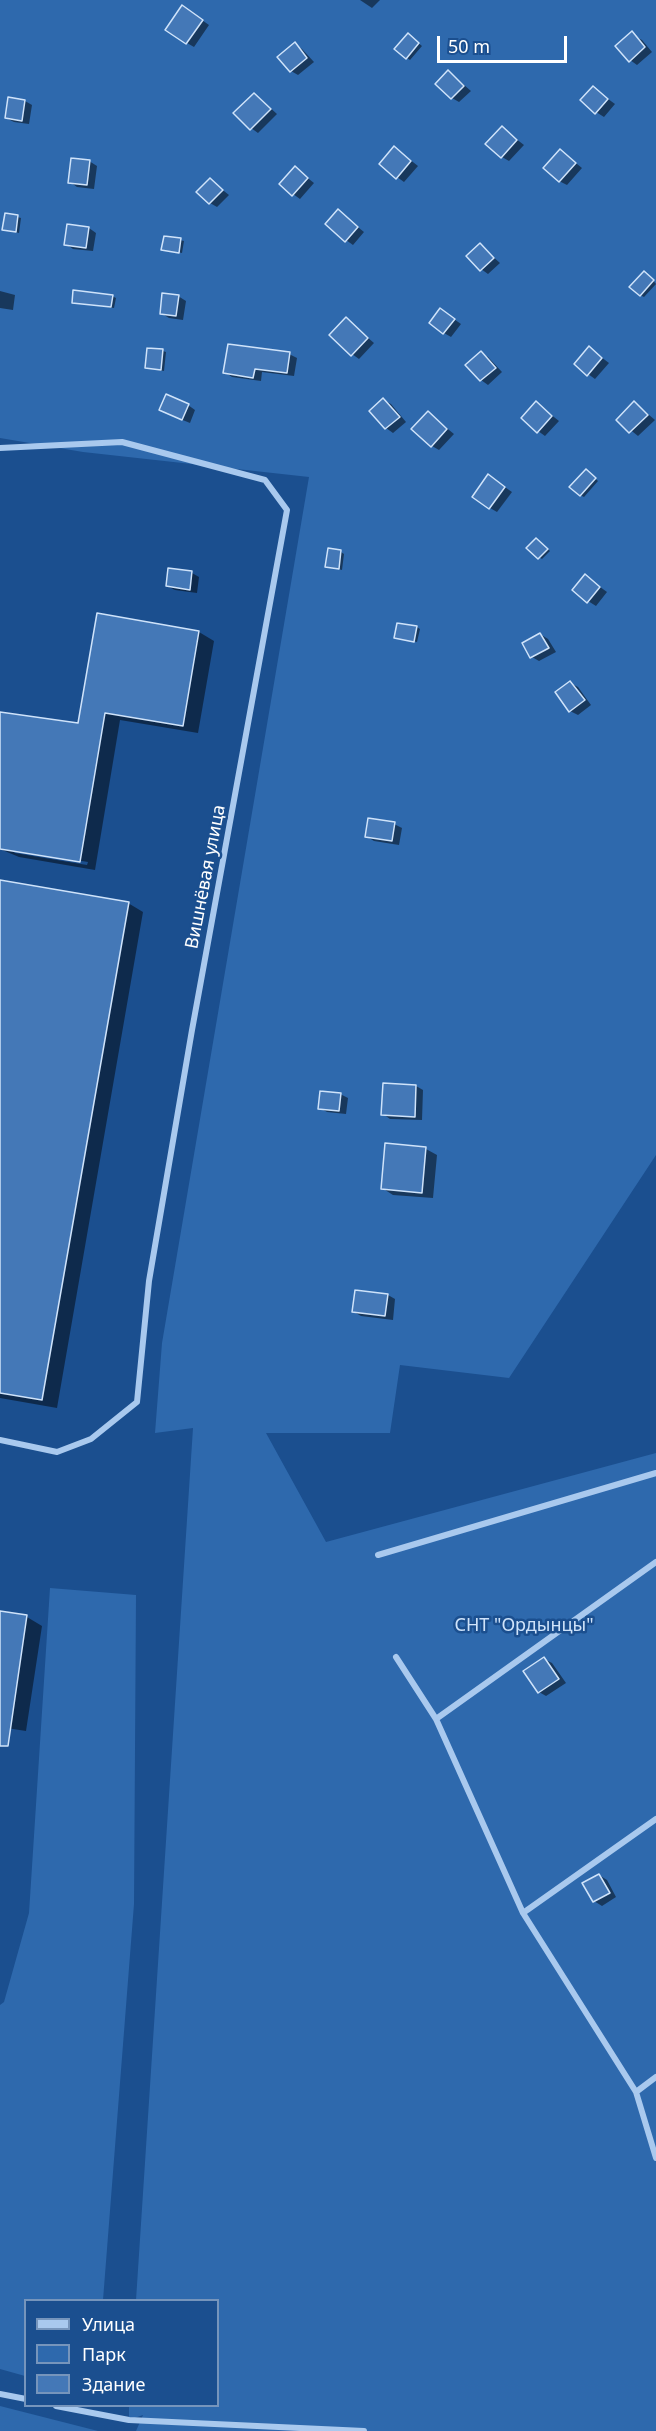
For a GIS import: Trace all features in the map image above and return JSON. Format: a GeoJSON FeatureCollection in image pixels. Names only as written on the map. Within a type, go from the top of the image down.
{"type":"FeatureCollection","features":[{"type":"Feature","properties":{"kind":"street","name":"Вишнёвая улица"},"geometry":{"type":"LineString","coordinates":[[0,448],[122,442],[265,480],[287,510],[192,1030],[149,1281],[137,1402],[91,1439],[57,1452],[0,1440]]}},
{"type":"Feature","properties":{"kind":"street"},"geometry":{"type":"LineString","coordinates":[[378,1555],[656,1473]]}},
{"type":"Feature","properties":{"kind":"street"},"geometry":{"type":"LineString","coordinates":[[436,1719],[656,1562]]}},
{"type":"Feature","properties":{"kind":"street"},"geometry":{"type":"LineString","coordinates":[[396,1658],[436,1719],[523,1913],[636,2092],[656,2158]]}},
{"type":"Feature","properties":{"kind":"street"},"geometry":{"type":"LineString","coordinates":[[523,1913],[656,1819]]}},
{"type":"Feature","properties":{"kind":"street"},"geometry":{"type":"LineString","coordinates":[[636,2092],[656,2077]]}},
{"type":"Feature","properties":{"kind":"street"},"geometry":{"type":"LineString","coordinates":[[0,2394],[24,2399]]}},
{"type":"Feature","properties":{"kind":"street"},"geometry":{"type":"LineString","coordinates":[[61,2407],[129,2420],[364,2431]]}},
{"type":"Feature","properties":{"kind":"green space","name":"СНТ \"Ордынцы\""},"geometry":{"type":"Polygon","coordinates":[[[0,0],[656,0],[656,1155],[509,1378],[400,1365],[390,1433],[266,1433],[326,1542],[656,1453],[656,2431],[136,2431],[143,2415],[129,2420],[129,2407],[219,2407],[219,2299],[136,2299],[193,1428],[155,1433],[162,1343],[309,477],[83,452],[0,438],[0,0]]]}},
{"type":"Feature","properties":{"kind":"green space"},"geometry":{"type":"Polygon","coordinates":[[[50,1588],[136,1595],[134,1904],[103,2299],[24,2299],[24,2376],[0,2369],[0,2005],[4,2002],[29,1913],[50,1588]]]}},
{"type":"Feature","properties":{"kind":"green space"},"geometry":{"type":"Polygon","coordinates":[[[0,2406],[98,2431],[0,2431],[0,2406]]]}},
{"type":"Feature","properties":{"kind":"building"},"geometry":{"type":"Polygon","coordinates":[[[182,5],[203,20],[186,44],[165,30],[182,5]]]}},
{"type":"Feature","properties":{"kind":"building"},"geometry":{"type":"Polygon","coordinates":[[[632,31],[645,47],[629,62],[615,46],[632,31]]]}},
{"type":"Feature","properties":{"kind":"building"},"geometry":{"type":"Polygon","coordinates":[[[408,33],[419,43],[406,59],[394,49],[408,33]]]}},
{"type":"Feature","properties":{"kind":"building"},"geometry":{"type":"Polygon","coordinates":[[[295,42],[307,58],[290,72],[277,57],[295,42]]]}},
{"type":"Feature","properties":{"kind":"building"},"geometry":{"type":"Polygon","coordinates":[[[448,70],[464,86],[451,99],[435,84],[448,70]]]}},
{"type":"Feature","properties":{"kind":"building"},"geometry":{"type":"Polygon","coordinates":[[[593,86],[608,99],[595,114],[580,100],[593,86]]]}},
{"type":"Feature","properties":{"kind":"building"},"geometry":{"type":"Polygon","coordinates":[[[254,93],[271,109],[250,130],[233,113],[254,93]]]}},
{"type":"Feature","properties":{"kind":"building"},"geometry":{"type":"Polygon","coordinates":[[[8,97],[25,100],[22,121],[5,118],[8,97]]]}},
{"type":"Feature","properties":{"kind":"building"},"geometry":{"type":"Polygon","coordinates":[[[502,126],[517,140],[501,158],[485,144],[502,126]]]}},
{"type":"Feature","properties":{"kind":"building"},"geometry":{"type":"Polygon","coordinates":[[[394,146],[411,161],[396,179],[379,164],[394,146]]]}},
{"type":"Feature","properties":{"kind":"building"},"geometry":{"type":"Polygon","coordinates":[[[560,149],[576,163],[559,182],[543,168],[560,149]]]}},
{"type":"Feature","properties":{"kind":"building"},"geometry":{"type":"Polygon","coordinates":[[[71,158],[90,160],[87,185],[68,183],[71,158]]]}},
{"type":"Feature","properties":{"kind":"building"},"geometry":{"type":"Polygon","coordinates":[[[295,166],[308,178],[292,196],[279,184],[295,166]]]}},
{"type":"Feature","properties":{"kind":"building"},"geometry":{"type":"Polygon","coordinates":[[[210,178],[223,190],[209,204],[196,192],[210,178]]]}},
{"type":"Feature","properties":{"kind":"building"},"geometry":{"type":"Polygon","coordinates":[[[338,209],[358,227],[345,242],[325,224],[338,209]]]}},
{"type":"Feature","properties":{"kind":"building"},"geometry":{"type":"Polygon","coordinates":[[[5,213],[18,215],[16,232],[2,230],[5,213]]]}},
{"type":"Feature","properties":{"kind":"building"},"geometry":{"type":"Polygon","coordinates":[[[67,224],[89,227],[86,248],[64,245],[67,224]]]}},
{"type":"Feature","properties":{"kind":"building"},"geometry":{"type":"Polygon","coordinates":[[[164,236],[181,238],[179,253],[161,250],[164,236]]]}},
{"type":"Feature","properties":{"kind":"building"},"geometry":{"type":"Polygon","coordinates":[[[480,243],[494,258],[480,271],[466,256],[480,243]]]}},
{"type":"Feature","properties":{"kind":"building"},"geometry":{"type":"Polygon","coordinates":[[[644,271],[654,280],[640,296],[629,287],[644,271]]]}},
{"type":"Feature","properties":{"kind":"building"},"geometry":{"type":"Polygon","coordinates":[[[73,290],[113,295],[111,307],[72,303],[73,290]]]}},
{"type":"Feature","properties":{"kind":"building"},"geometry":{"type":"Polygon","coordinates":[[[162,293],[179,295],[176,316],[160,314],[162,293]]]}},
{"type":"Feature","properties":{"kind":"building"},"geometry":{"type":"Polygon","coordinates":[[[440,308],[455,319],[443,334],[429,323],[440,308]]]}},
{"type":"Feature","properties":{"kind":"building"},"geometry":{"type":"Polygon","coordinates":[[[346,317],[368,338],[351,356],[329,335],[346,317]]]}},
{"type":"Feature","properties":{"kind":"building"},"geometry":{"type":"Polygon","coordinates":[[[228,344],[290,352],[287,373],[255,369],[253,378],[223,373],[228,344]]]}},
{"type":"Feature","properties":{"kind":"building"},"geometry":{"type":"Polygon","coordinates":[[[589,346],[602,358],[587,376],[574,364],[589,346]]]}},
{"type":"Feature","properties":{"kind":"building"},"geometry":{"type":"Polygon","coordinates":[[[147,348],[163,349],[161,370],[145,368],[147,348]]]}},
{"type":"Feature","properties":{"kind":"building"},"geometry":{"type":"Polygon","coordinates":[[[481,351],[496,368],[480,381],[465,365],[481,351]]]}},
{"type":"Feature","properties":{"kind":"building"},"geometry":{"type":"Polygon","coordinates":[[[166,394],[189,404],[182,420],[159,410],[166,394]]]}},
{"type":"Feature","properties":{"kind":"building"},"geometry":{"type":"Polygon","coordinates":[[[383,398],[400,417],[385,429],[369,411],[383,398]]]}},
{"type":"Feature","properties":{"kind":"building"},"geometry":{"type":"Polygon","coordinates":[[[536,401],[552,416],[537,433],[521,418],[536,401]]]}},
{"type":"Feature","properties":{"kind":"building"},"geometry":{"type":"Polygon","coordinates":[[[634,401],[648,415],[629,433],[616,420],[634,401]]]}},
{"type":"Feature","properties":{"kind":"building"},"geometry":{"type":"Polygon","coordinates":[[[428,411],[447,429],[431,447],[411,429],[428,411]]]}},
{"type":"Feature","properties":{"kind":"building"},"geometry":{"type":"Polygon","coordinates":[[[586,469],[596,478],[580,496],[569,487],[586,469]]]}},
{"type":"Feature","properties":{"kind":"building"},"geometry":{"type":"Polygon","coordinates":[[[488,474],[505,487],[489,509],[472,497],[488,474]]]}},
{"type":"Feature","properties":{"kind":"building"},"geometry":{"type":"Polygon","coordinates":[[[536,538],[548,549],[538,559],[526,548],[536,538]]]}},
{"type":"Feature","properties":{"kind":"building"},"geometry":{"type":"Polygon","coordinates":[[[328,548],[341,550],[339,569],[325,567],[328,548]]]}},
{"type":"Feature","properties":{"kind":"building"},"geometry":{"type":"Polygon","coordinates":[[[168,568],[192,571],[190,590],[166,586],[168,568]]]}},
{"type":"Feature","properties":{"kind":"building"},"geometry":{"type":"Polygon","coordinates":[[[585,574],[600,587],[587,603],[572,590],[585,574]]]}},
{"type":"Feature","properties":{"kind":"building"},"geometry":{"type":"Polygon","coordinates":[[[97,613],[199,631],[183,726],[105,713],[80,862],[0,849],[0,712],[78,723],[97,613]]]}},
{"type":"Feature","properties":{"kind":"building"},"geometry":{"type":"Polygon","coordinates":[[[397,623],[417,626],[414,642],[394,638],[397,623]]]}},
{"type":"Feature","properties":{"kind":"building"},"geometry":{"type":"Polygon","coordinates":[[[540,633],[549,648],[530,658],[522,643],[540,633]]]}},
{"type":"Feature","properties":{"kind":"building"},"geometry":{"type":"Polygon","coordinates":[[[570,681],[585,700],[569,712],[555,692],[570,681]]]}},
{"type":"Feature","properties":{"kind":"building"},"geometry":{"type":"Polygon","coordinates":[[[368,818],[395,822],[392,841],[365,837],[368,818]]]}},
{"type":"Feature","properties":{"kind":"building"},"geometry":{"type":"Polygon","coordinates":[[[0,880],[129,902],[42,1400],[0,1393],[0,880]]]}},
{"type":"Feature","properties":{"kind":"building"},"geometry":{"type":"Polygon","coordinates":[[[383,1083],[416,1085],[415,1117],[381,1115],[383,1083]]]}},
{"type":"Feature","properties":{"kind":"building"},"geometry":{"type":"Polygon","coordinates":[[[320,1091],[341,1093],[339,1111],[318,1109],[320,1091]]]}},
{"type":"Feature","properties":{"kind":"building"},"geometry":{"type":"Polygon","coordinates":[[[385,1143],[426,1147],[422,1193],[381,1189],[385,1143]]]}},
{"type":"Feature","properties":{"kind":"building"},"geometry":{"type":"Polygon","coordinates":[[[355,1290],[388,1294],[385,1316],[352,1312],[355,1290]]]}},
{"type":"Feature","properties":{"kind":"building"},"geometry":{"type":"Polygon","coordinates":[[[0,1611],[27,1615],[8,1746],[0,1746],[0,1611]]]}},
{"type":"Feature","properties":{"kind":"building"},"geometry":{"type":"Polygon","coordinates":[[[544,1657],[559,1679],[538,1693],[523,1671],[544,1657]]]}},
{"type":"Feature","properties":{"kind":"building"},"geometry":{"type":"Polygon","coordinates":[[[599,1874],[610,1893],[593,1902],[582,1883],[599,1874]]]}}]}
